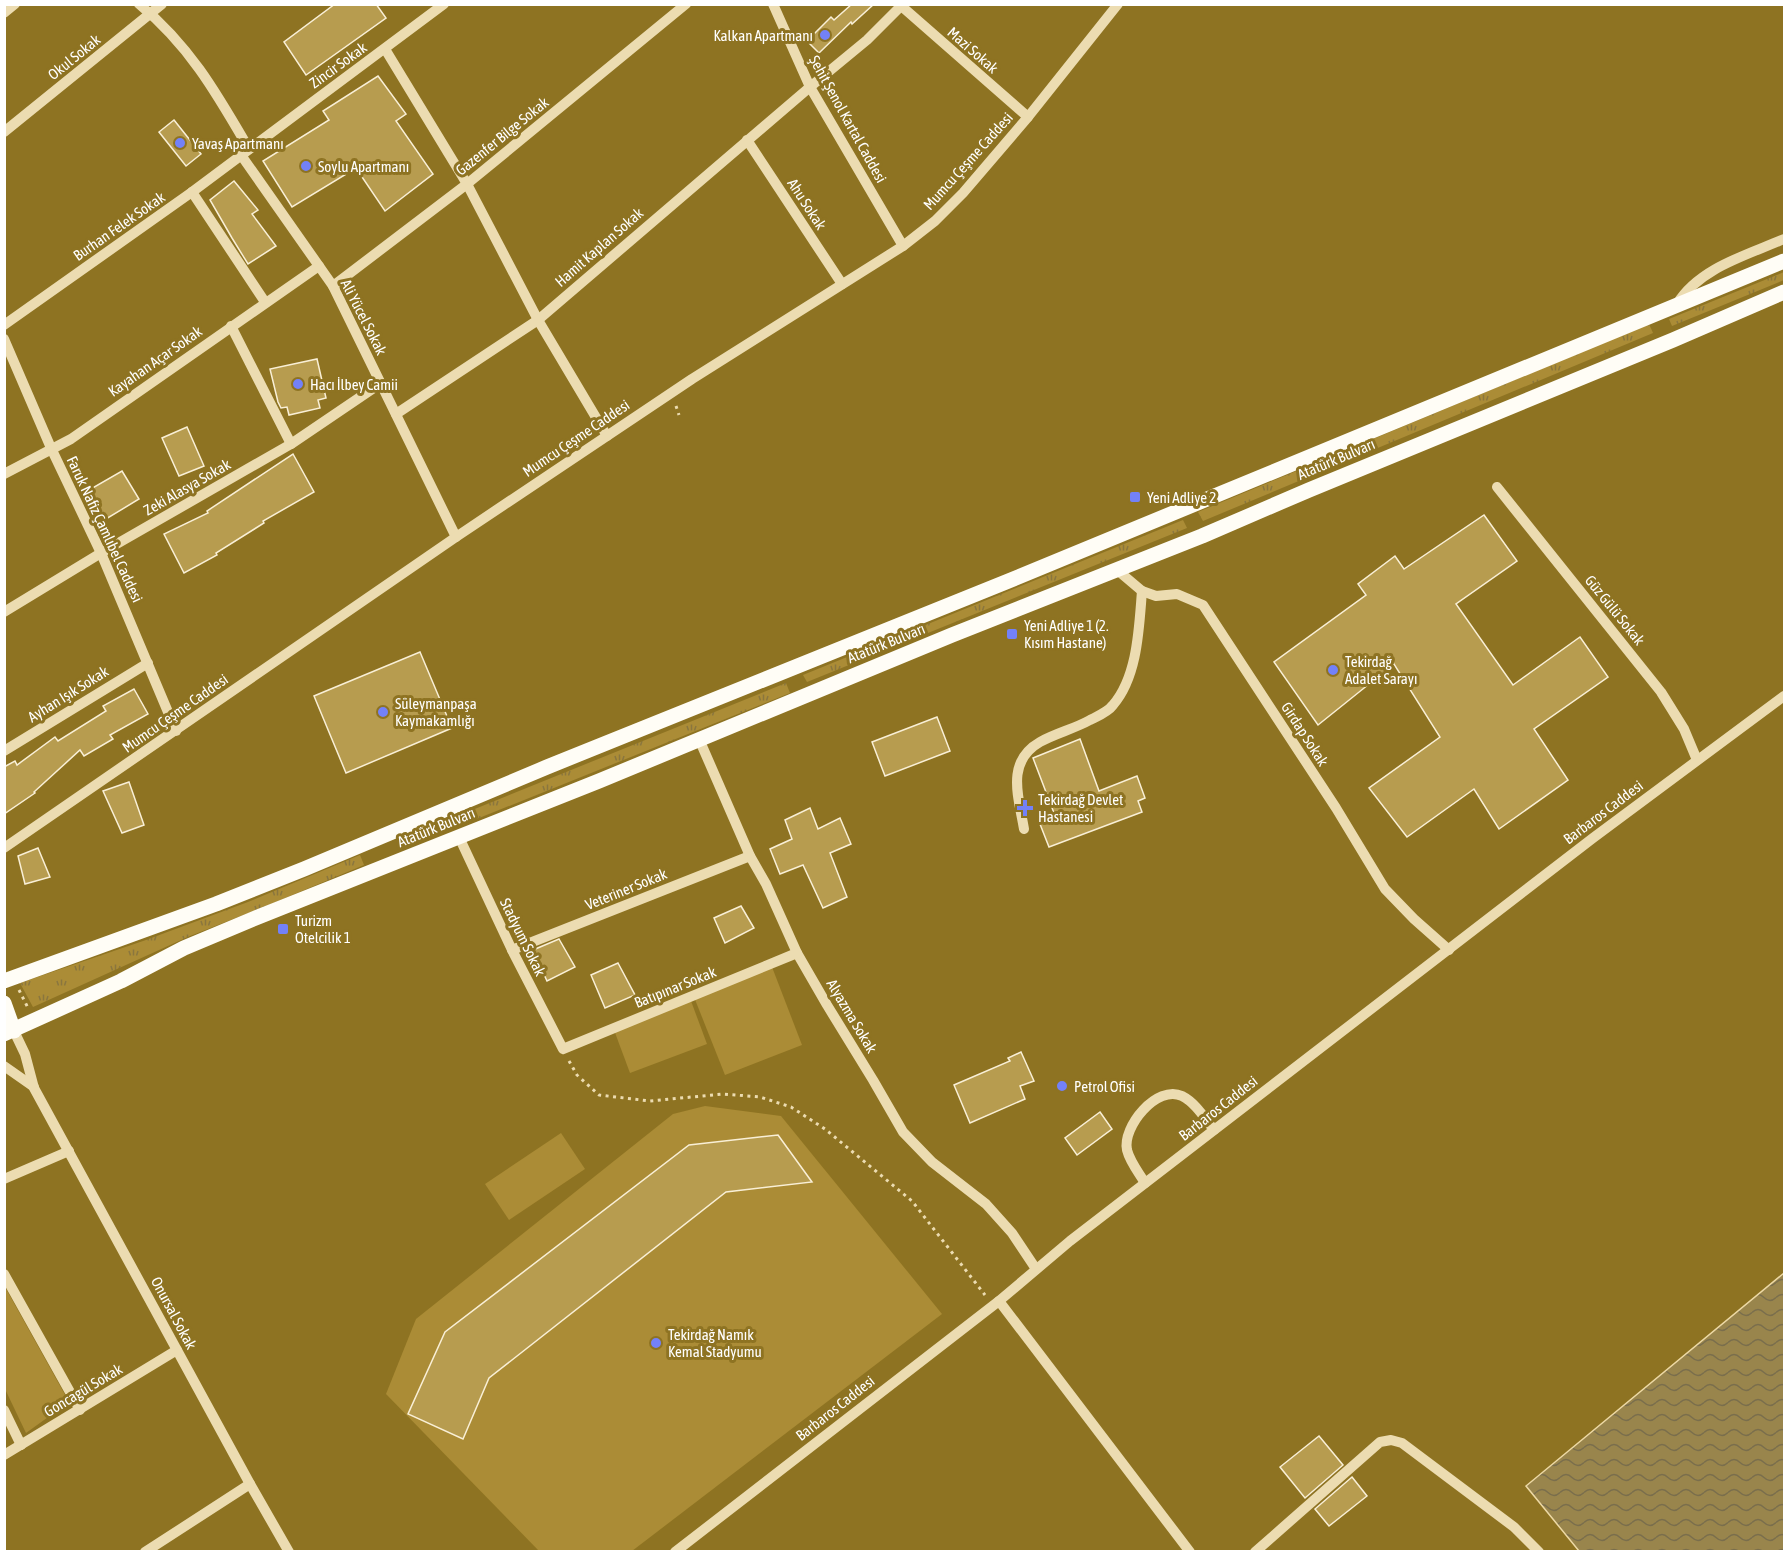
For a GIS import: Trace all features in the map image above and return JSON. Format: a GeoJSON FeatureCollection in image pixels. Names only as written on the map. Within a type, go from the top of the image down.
{"type":"FeatureCollection","features":[{"type":"Feature","properties":{"kind":"main road","name":"Atatürk Bulvarı"},"geometry":{"type":"LineString","coordinates":[[11,983],[293,873],[1785,261]]}},
{"type":"Feature","properties":{"kind":"main road","name":"Atatürk Bulvarı"},"geometry":{"type":"LineString","coordinates":[[9,1032],[195,944],[1202,536],[1785,292]]}},
{"type":"Feature","properties":{"kind":"main road"},"geometry":{"type":"LineString","coordinates":[[4,1003],[9,1032]]}},
{"type":"Feature","properties":{"kind":"street"},"geometry":{"type":"LineString","coordinates":[[4,13],[15,4]]}},
{"type":"Feature","properties":{"kind":"street","name":"Ali Yücel Sokak"},"geometry":{"type":"LineString","coordinates":[[139,4],[176,40],[202,72],[245,152],[333,286],[456,537]]}},
{"type":"Feature","properties":{"kind":"street","name":"Okul Sokak"},"geometry":{"type":"LineString","coordinates":[[4,132],[162,4]]}},
{"type":"Feature","properties":{"kind":"street","name":"Zincir Sokak"},"geometry":{"type":"LineString","coordinates":[[245,152],[444,4]]}},
{"type":"Feature","properties":{"kind":"street","name":"Gazenfer Bilge Sokak"},"geometry":{"type":"LineString","coordinates":[[333,286],[467,184],[686,4]]}},
{"type":"Feature","properties":{"kind":"street","name":"Şehit Şenol Kartal Caddesi"},"geometry":{"type":"LineString","coordinates":[[772,4],[810,87],[903,246]]}},
{"type":"Feature","properties":{"kind":"street","name":"Mumcu Çeşme Caddesi"},"geometry":{"type":"LineString","coordinates":[[4,848],[456,537],[692,379],[903,246],[935,221],[963,193],[1028,117],[1118,4]]}},
{"type":"Feature","properties":{"kind":"street","name":"Hamit Kaplan Sokak"},"geometry":{"type":"LineString","coordinates":[[396,414],[538,320],[867,40],[901,5]]}},
{"type":"Feature","properties":{"kind":"street","name":"Mazi Sokak"},"geometry":{"type":"LineString","coordinates":[[901,5],[1028,117]]}},
{"type":"Feature","properties":{"kind":"street"},"geometry":{"type":"LineString","coordinates":[[385,49],[467,184],[538,320],[607,436]]}},
{"type":"Feature","properties":{"kind":"street","name":"Ahu Sokak"},"geometry":{"type":"LineString","coordinates":[[747,140],[842,284]]}},
{"type":"Feature","properties":{"kind":"street","name":"Burhan Felek Sokak"},"geometry":{"type":"LineString","coordinates":[[4,325],[245,152]]}},
{"type":"Feature","properties":{"kind":"street"},"geometry":{"type":"LineString","coordinates":[[192,192],[265,302]]}},
{"type":"Feature","properties":{"kind":"street"},"geometry":{"type":"LineString","coordinates":[[1677,304],[1684,293],[1700,278],[1785,239]]}},
{"type":"Feature","properties":{"kind":"street","name":"Kayahan Açar Sokak"},"geometry":{"type":"LineString","coordinates":[[4,474],[71,439],[319,266]]}},
{"type":"Feature","properties":{"kind":"street"},"geometry":{"type":"LineString","coordinates":[[231,326],[291,444]]}},
{"type":"Feature","properties":{"kind":"street","name":"Faruk Nafiz Çamlıbel Caddesi"},"geometry":{"type":"LineString","coordinates":[[4,339],[51,448],[101,553],[176,730]]}},
{"type":"Feature","properties":{"kind":"street","name":"Zeki Alasya Sokak"},"geometry":{"type":"LineString","coordinates":[[4,612],[101,553],[291,444],[381,383]]}},
{"type":"Feature","properties":{"kind":"street","name":"Güz Gülü Sokak"},"geometry":{"type":"LineString","coordinates":[[1497,487],[1661,692],[1684,729],[1697,760]]}},
{"type":"Feature","properties":{"kind":"street"},"geometry":{"type":"LineString","coordinates":[[1024,829],[1016,779],[1021,759],[1038,742],[1080,726],[1112,707],[1127,686],[1138,641],[1142,591],[1116,569]]}},
{"type":"Feature","properties":{"kind":"street","name":"Girdap Sokak"},"geometry":{"type":"LineString","coordinates":[[1142,591],[1156,596],[1177,594],[1203,605],[1336,808],[1385,889],[1449,950]]}},
{"type":"Feature","properties":{"kind":"street","name":"Ayhan Işık Sokak"},"geometry":{"type":"LineString","coordinates":[[4,751],[148,663]]}},
{"type":"Feature","properties":{"kind":"street","name":"Barbaros Caddesi"},"geometry":{"type":"LineString","coordinates":[[675,1551],[996,1303],[1145,1183],[1697,760],[1785,696]]}},
{"type":"Feature","properties":{"kind":"street","name":"Alyazma Sokak"},"geometry":{"type":"LineString","coordinates":[[699,739],[750,856],[798,952],[903,1132],[932,1162],[986,1204],[1012,1233],[1036,1269]]}},
{"type":"Feature","properties":{"kind":"street","name":"Stadyum Sokak"},"geometry":{"type":"LineString","coordinates":[[459,837],[512,950],[563,1049]]}},
{"type":"Feature","properties":{"kind":"street","name":"Veteriner Sokak"},"geometry":{"type":"LineString","coordinates":[[512,950],[750,856]]}},
{"type":"Feature","properties":{"kind":"street","name":"Batıpınar Sokak"},"geometry":{"type":"LineString","coordinates":[[563,1049],[798,952]]}},
{"type":"Feature","properties":{"kind":"street"},"geometry":{"type":"LineString","coordinates":[[9,1032],[25,1054],[34,1088]]}},
{"type":"Feature","properties":{"kind":"street"},"geometry":{"type":"LineString","coordinates":[[4,1066],[21,1076],[34,1088]]}},
{"type":"Feature","properties":{"kind":"street","name":"Onursal Sokak"},"geometry":{"type":"LineString","coordinates":[[34,1088],[250,1484],[290,1551]]}},
{"type":"Feature","properties":{"kind":"street"},"geometry":{"type":"LineString","coordinates":[[1145,1183],[1127,1149],[1128,1133],[1137,1117],[1154,1101],[1168,1095],[1181,1095],[1194,1105],[1214,1130]]}},
{"type":"Feature","properties":{"kind":"street"},"geometry":{"type":"LineString","coordinates":[[4,1179],[69,1151]]}},
{"type":"Feature","properties":{"kind":"street"},"geometry":{"type":"LineString","coordinates":[[4,1275],[80,1410]]}},
{"type":"Feature","properties":{"kind":"street"},"geometry":{"type":"LineString","coordinates":[[996,1303],[1190,1551]]}},
{"type":"Feature","properties":{"kind":"street","name":"Goncagül Sokak"},"geometry":{"type":"LineString","coordinates":[[4,1455],[177,1350]]}},
{"type":"Feature","properties":{"kind":"street"},"geometry":{"type":"LineString","coordinates":[[4,1410],[21,1444]]}},
{"type":"Feature","properties":{"kind":"street"},"geometry":{"type":"LineString","coordinates":[[1255,1551],[1380,1442],[1391,1440],[1402,1443],[1514,1527],[1539,1551]]}},
{"type":"Feature","properties":{"kind":"street"},"geometry":{"type":"LineString","coordinates":[[145,1551],[250,1484]]}},
{"type":"Feature","properties":{"kind":"path"},"geometry":{"type":"LineString","coordinates":[[11,983],[30,1013]]}},
{"type":"Feature","properties":{"kind":"path"},"geometry":{"type":"LineString","coordinates":[[563,1049],[576,1075],[599,1095],[650,1101],[723,1094],[760,1097],[791,1107],[825,1129],[912,1201],[996,1303]]}},
{"type":"Feature","properties":{"kind":"green space"},"geometry":{"type":"Polygon","coordinates":[[[1784,272],[1784,280],[1672,326],[1669,319],[1784,272]]]}},
{"type":"Feature","properties":{"kind":"green space"},"geometry":{"type":"Polygon","coordinates":[[[1649,324],[1653,333],[1203,521],[1198,512],[1649,324]]]}},
{"type":"Feature","properties":{"kind":"green space"},"geometry":{"type":"Polygon","coordinates":[[[1183,520],[1187,528],[807,682],[803,675],[1183,520]]]}},
{"type":"Feature","properties":{"kind":"green space"},"geometry":{"type":"Polygon","coordinates":[[[786,683],[790,693],[417,843],[413,834],[786,683]]]}},
{"type":"Feature","properties":{"kind":"green space"},"geometry":{"type":"Polygon","coordinates":[[[360,855],[364,865],[190,936],[33,1007],[20,983],[248,902],[360,855]]]}},
{"type":"Feature","properties":{"kind":"green space"},"geometry":{"type":"Polygon","coordinates":[[[772,967],[802,1045],[725,1075],[694,997],[772,967]]]}},
{"type":"Feature","properties":{"kind":"green space"},"geometry":{"type":"Polygon","coordinates":[[[691,1001],[707,1044],[630,1073],[614,1030],[691,1001]]]}},
{"type":"Feature","properties":{"kind":"green space","name":"Tekirdağ Namık Kemal Stadyumu"},"geometry":{"type":"Polygon","coordinates":[[[705,1106],[781,1116],[942,1314],[632,1551],[539,1551],[386,1394],[416,1319],[673,1114],[705,1106]]]}},
{"type":"Feature","properties":{"kind":"green space"},"geometry":{"type":"Polygon","coordinates":[[[561,1133],[585,1169],[509,1220],[485,1184],[561,1133]]]}},
{"type":"Feature","properties":{"kind":"green space"},"geometry":{"type":"Polygon","coordinates":[[[5,1287],[69,1402],[26,1433],[5,1389],[5,1287]]]}},
{"type":"Feature","properties":{"kind":"water"},"geometry":{"type":"Polygon","coordinates":[[[1784,1273],[1784,1551],[1579,1551],[1526,1486],[1784,1273]]]}},
{"type":"Feature","properties":{"kind":"building"},"geometry":{"type":"Polygon","coordinates":[[[335,4],[376,4],[386,18],[306,75],[284,42],[335,4]]]}},
{"type":"Feature","properties":{"kind":"building"},"geometry":{"type":"Polygon","coordinates":[[[852,4],[874,4],[852,24],[851,22],[819,53],[807,41],[831,17],[834,20],[852,4]]]}},
{"type":"Feature","properties":{"kind":"building"},"geometry":{"type":"Polygon","coordinates":[[[378,76],[406,114],[396,121],[433,174],[385,211],[356,168],[292,207],[263,161],[329,120],[323,111],[378,76]]]}},
{"type":"Feature","properties":{"kind":"building","name":"Yavaş Apartmanı"},"geometry":{"type":"Polygon","coordinates":[[[174,120],[201,154],[186,166],[159,132],[174,120]]]}},
{"type":"Feature","properties":{"kind":"building"},"geometry":{"type":"Polygon","coordinates":[[[234,181],[258,210],[252,214],[276,246],[248,264],[210,200],[234,181]]]}},
{"type":"Feature","properties":{"kind":"building","name":"Hacı İlbey Camii"},"geometry":{"type":"Polygon","coordinates":[[[317,359],[326,398],[318,400],[320,408],[289,415],[287,407],[281,408],[278,402],[270,369],[317,359]]]}},
{"type":"Feature","properties":{"kind":"building"},"geometry":{"type":"Polygon","coordinates":[[[187,427],[204,466],[179,476],[162,438],[187,427]]]}},
{"type":"Feature","properties":{"kind":"building"},"geometry":{"type":"Polygon","coordinates":[[[293,454],[314,492],[263,521],[264,523],[216,553],[217,555],[184,573],[164,534],[208,513],[207,511],[293,454]]]}},
{"type":"Feature","properties":{"kind":"building"},"geometry":{"type":"Polygon","coordinates":[[[122,471],[139,499],[106,519],[89,490],[122,471]]]}},
{"type":"Feature","properties":{"kind":"building","name":"Tekirdağ Adalet Sarayı"},"geometry":{"type":"Polygon","coordinates":[[[1484,515],[1517,561],[1456,604],[1513,685],[1580,637],[1608,677],[1534,729],[1568,780],[1499,829],[1474,789],[1407,837],[1369,788],[1440,737],[1394,664],[1318,725],[1274,662],[1366,595],[1358,584],[1395,556],[1404,569],[1484,515]]]}},
{"type":"Feature","properties":{"kind":"building","name":"Süleymanpaşa Kaymakamlığı"},"geometry":{"type":"Polygon","coordinates":[[[420,652],[452,728],[346,773],[314,696],[420,652]]]}},
{"type":"Feature","properties":{"kind":"building"},"geometry":{"type":"Polygon","coordinates":[[[134,689],[148,714],[110,735],[113,739],[84,756],[80,750],[35,793],[4,814],[4,767],[15,761],[17,765],[55,737],[58,741],[106,711],[103,706],[134,689]]]}},
{"type":"Feature","properties":{"kind":"building"},"geometry":{"type":"Polygon","coordinates":[[[937,717],[950,751],[885,776],[872,742],[937,717]]]}},
{"type":"Feature","properties":{"kind":"building"},"geometry":{"type":"Polygon","coordinates":[[[1080,739],[1099,791],[1137,776],[1145,798],[1138,801],[1142,812],[1049,847],[1038,819],[1054,813],[1033,758],[1080,739]]]}},
{"type":"Feature","properties":{"kind":"building"},"geometry":{"type":"Polygon","coordinates":[[[129,782],[144,825],[122,833],[103,791],[129,782]]]}},
{"type":"Feature","properties":{"kind":"building"},"geometry":{"type":"Polygon","coordinates":[[[810,808],[818,829],[840,818],[851,844],[830,853],[847,897],[823,908],[803,865],[780,874],[770,849],[792,839],[785,820],[810,808]]]}},
{"type":"Feature","properties":{"kind":"building"},"geometry":{"type":"Polygon","coordinates":[[[38,848],[50,877],[25,884],[18,856],[38,848]]]}},
{"type":"Feature","properties":{"kind":"building"},"geometry":{"type":"Polygon","coordinates":[[[741,906],[754,928],[725,943],[714,918],[741,906]]]}},
{"type":"Feature","properties":{"kind":"building"},"geometry":{"type":"Polygon","coordinates":[[[559,939],[575,967],[547,981],[533,950],[559,939]]]}},
{"type":"Feature","properties":{"kind":"building"},"geometry":{"type":"Polygon","coordinates":[[[618,963],[635,995],[605,1008],[591,975],[618,963]]]}},
{"type":"Feature","properties":{"kind":"building"},"geometry":{"type":"Polygon","coordinates":[[[1021,1052],[1034,1081],[1020,1086],[1025,1099],[970,1123],[954,1085],[1010,1061],[1008,1058],[1021,1052]]]}},
{"type":"Feature","properties":{"kind":"building"},"geometry":{"type":"Polygon","coordinates":[[[1100,1112],[1112,1129],[1077,1155],[1065,1138],[1100,1112]]]}},
{"type":"Feature","properties":{"kind":"building"},"geometry":{"type":"Polygon","coordinates":[[[778,1135],[812,1182],[726,1192],[489,1378],[463,1439],[408,1414],[445,1332],[689,1145],[778,1135]]]}},
{"type":"Feature","properties":{"kind":"building"},"geometry":{"type":"Polygon","coordinates":[[[1319,1436],[1343,1465],[1305,1498],[1280,1467],[1319,1436]]]}},
{"type":"Feature","properties":{"kind":"building"},"geometry":{"type":"Polygon","coordinates":[[[1352,1477],[1367,1496],[1329,1526],[1315,1509],[1352,1477]]]}},
{"type":"Feature","properties":{"kind":"place","name":"Kalkan Apartmanı"},"geometry":{"type":"Point","coordinates":[825,35]}},
{"type":"Feature","properties":{"kind":"place","name":"Yavaş Apartmanı"},"geometry":{"type":"Point","coordinates":[180,143]}},
{"type":"Feature","properties":{"kind":"place","name":"Soylu Apartmanı"},"geometry":{"type":"Point","coordinates":[306,166]}},
{"type":"Feature","properties":{"kind":"place","name":"Hacı İlbey Camii"},"geometry":{"type":"Point","coordinates":[298,384]}},
{"type":"Feature","properties":{"kind":"place","name":"Yeni Adliye 2"},"geometry":{"type":"Point","coordinates":[1135,497]}},
{"type":"Feature","properties":{"kind":"place","name":"Yeni Adliye 1 (2. Kısım Hastane)"},"geometry":{"type":"Point","coordinates":[1012,634]}},
{"type":"Feature","properties":{"kind":"place","name":"Tekirdağ Adalet Sarayı"},"geometry":{"type":"Point","coordinates":[1333,670]}},
{"type":"Feature","properties":{"kind":"place","name":"Süleymanpaşa Kaymakamlığı"},"geometry":{"type":"Point","coordinates":[383,712]}},
{"type":"Feature","properties":{"kind":"place","name":"Tekirdağ Devlet Hastanesi"},"geometry":{"type":"Point","coordinates":[1025,808]}},
{"type":"Feature","properties":{"kind":"place","name":"Turizm Otelcilik 1"},"geometry":{"type":"Point","coordinates":[283,929]}},
{"type":"Feature","properties":{"kind":"place","name":"Petrol Ofisi"},"geometry":{"type":"Point","coordinates":[1062,1086]}},
{"type":"Feature","properties":{"kind":"place","name":"Tekirdağ Namık Kemal Stadyumu"},"geometry":{"type":"Point","coordinates":[656,1343]}}]}
